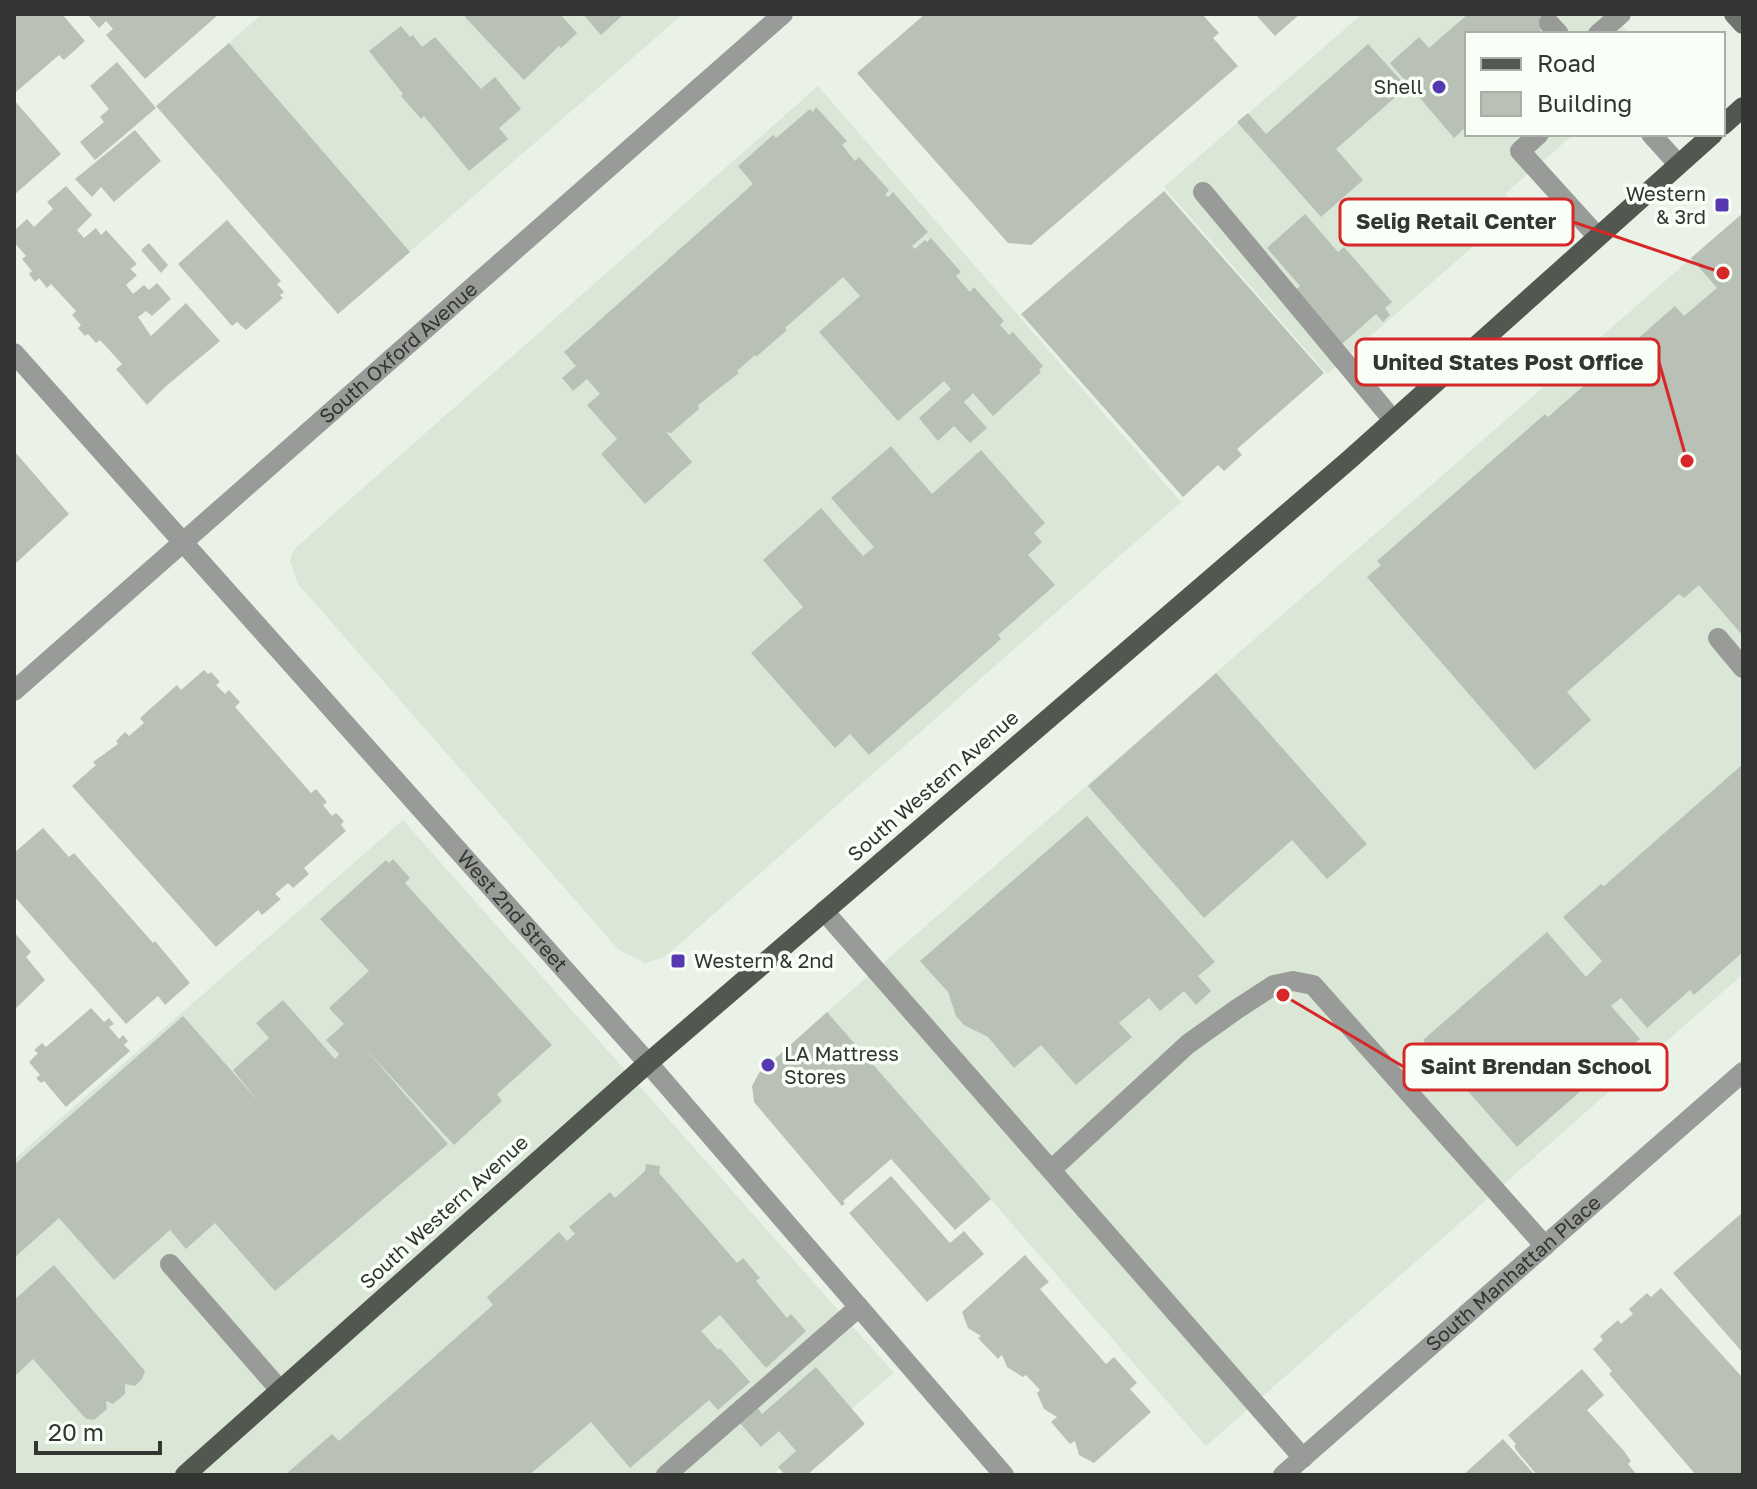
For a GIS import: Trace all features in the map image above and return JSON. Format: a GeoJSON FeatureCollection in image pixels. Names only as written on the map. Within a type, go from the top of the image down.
{"type":"FeatureCollection","features":[{"type":"Feature","properties":{"kind":"main road"},"geometry":{"type":"LineString","coordinates":[[1734,14],[1743,24]]}},
{"type":"Feature","properties":{"kind":"main road"},"geometry":{"type":"LineString","coordinates":[[1725,123],[1743,107]]}},
{"type":"Feature","properties":{"kind":"main road","name":"South Western Avenue"},"geometry":{"type":"LineString","coordinates":[[185,1475],[648,1063],[1393,420],[1711,136]]}},
{"type":"Feature","properties":{"kind":"street","name":"South Oxford Avenue"},"geometry":{"type":"LineString","coordinates":[[14,691],[783,14]]}},
{"type":"Feature","properties":{"kind":"street"},"geometry":{"type":"LineString","coordinates":[[1600,32],[1621,14]]}},
{"type":"Feature","properties":{"kind":"street"},"geometry":{"type":"LineString","coordinates":[[1537,136],[1520,151],[1597,236]]}},
{"type":"Feature","properties":{"kind":"street"},"geometry":{"type":"LineString","coordinates":[[1653,136],[1678,164]]}},
{"type":"Feature","properties":{"kind":"street"},"geometry":{"type":"LineString","coordinates":[[1203,192],[1393,420]]}},
{"type":"Feature","properties":{"kind":"street","name":"West 2nd Street"},"geometry":{"type":"LineString","coordinates":[[14,353],[648,1063],[1004,1475]]}},
{"type":"Feature","properties":{"kind":"street"},"geometry":{"type":"LineString","coordinates":[[1718,638],[1743,668]]}},
{"type":"Feature","properties":{"kind":"street"},"geometry":{"type":"LineString","coordinates":[[824,911],[1303,1458]]}},
{"type":"Feature","properties":{"kind":"street"},"geometry":{"type":"LineString","coordinates":[[1051,1170],[1188,1044],[1274,985],[1293,981],[1313,985],[1545,1246]]}},
{"type":"Feature","properties":{"kind":"street","name":"South Manhattan Place"},"geometry":{"type":"LineString","coordinates":[[1283,1475],[1743,1072]]}},
{"type":"Feature","properties":{"kind":"street"},"geometry":{"type":"LineString","coordinates":[[170,1264],[280,1390]]}},
{"type":"Feature","properties":{"kind":"street"},"geometry":{"type":"LineString","coordinates":[[666,1475],[859,1307]]}},
{"type":"Feature","properties":{"kind":"shaded area"},"geometry":{"type":"Polygon","coordinates":[[[262,14],[683,14],[338,314],[156,106],[262,14]]]}},
{"type":"Feature","properties":{"kind":"shaded area"},"geometry":{"type":"Polygon","coordinates":[[[1362,14],[1612,14],[1628,32],[1465,32],[1465,136],[1572,136],[1505,194],[1517,208],[1327,374],[1164,187],[1362,14]]]}},
{"type":"Feature","properties":{"kind":"shaded area"},"geometry":{"type":"Polygon","coordinates":[[[818,86],[1181,502],[681,943],[664,957],[645,963],[618,949],[298,584],[290,561],[293,551],[302,542],[818,86]]]}},
{"type":"Feature","properties":{"kind":"shaded area"},"geometry":{"type":"Polygon","coordinates":[[[1743,213],[1743,974],[1206,1446],[827,1012],[1743,213]]]}},
{"type":"Feature","properties":{"kind":"shaded area"},"geometry":{"type":"Polygon","coordinates":[[[403,820],[894,1373],[772,1475],[14,1475],[14,1159],[403,820]]]}},
{"type":"Feature","properties":{"kind":"building"},"geometry":{"type":"Polygon","coordinates":[[[14,14],[62,14],[85,41],[64,60],[59,55],[16,92],[14,89],[14,14]]]}},
{"type":"Feature","properties":{"kind":"building"},"geometry":{"type":"Polygon","coordinates":[[[87,14],[219,14],[145,79],[106,35],[113,29],[106,21],[99,28],[87,14]]]}},
{"type":"Feature","properties":{"kind":"building"},"geometry":{"type":"Polygon","coordinates":[[[468,14],[560,14],[577,33],[524,80],[465,17],[468,14]]]}},
{"type":"Feature","properties":{"kind":"building"},"geometry":{"type":"Polygon","coordinates":[[[583,14],[624,14],[601,35],[583,14]]]}},
{"type":"Feature","properties":{"kind":"building"},"geometry":{"type":"Polygon","coordinates":[[[925,14],[1202,14],[1219,33],[1213,38],[1238,66],[1031,245],[1008,243],[857,73],[925,14]]]}},
{"type":"Feature","properties":{"kind":"building"},"geometry":{"type":"Polygon","coordinates":[[[1255,14],[1300,14],[1275,36],[1255,14]]]}},
{"type":"Feature","properties":{"kind":"building","name":"Shell"},"geometry":{"type":"Polygon","coordinates":[[[1468,14],[1559,14],[1538,32],[1465,32],[1465,128],[1454,138],[1390,63],[1419,37],[1429,48],[1468,14]]]}},
{"type":"Feature","properties":{"kind":"building"},"geometry":{"type":"Polygon","coordinates":[[[401,26],[422,47],[435,37],[481,89],[495,77],[521,109],[499,128],[508,139],[469,171],[424,116],[421,119],[401,96],[403,94],[369,51],[401,26]]]}},
{"type":"Feature","properties":{"kind":"building"},"geometry":{"type":"Polygon","coordinates":[[[229,43],[410,252],[338,314],[156,106],[229,43]]]}},
{"type":"Feature","properties":{"kind":"building"},"geometry":{"type":"Polygon","coordinates":[[[1368,44],[1407,87],[1336,149],[1363,180],[1321,217],[1237,122],[1248,113],[1266,134],[1368,44]]]}},
{"type":"Feature","properties":{"kind":"building"},"geometry":{"type":"Polygon","coordinates":[[[117,62],[156,108],[95,160],[80,142],[104,122],[100,117],[109,109],[90,86],[117,62]]]}},
{"type":"Feature","properties":{"kind":"building"},"geometry":{"type":"Polygon","coordinates":[[[14,100],[61,154],[14,195],[14,100]]]}},
{"type":"Feature","properties":{"kind":"building"},"geometry":{"type":"Polygon","coordinates":[[[816,107],[847,141],[842,145],[855,161],[859,157],[889,190],[885,195],[888,197],[893,192],[928,232],[912,246],[915,249],[931,238],[961,272],[956,276],[970,292],[974,287],[1004,321],[1000,325],[1009,335],[1013,332],[1043,366],[1039,370],[1041,372],[993,416],[973,393],[964,402],[987,428],[970,443],[954,426],[938,441],[919,418],[951,389],[944,381],[898,421],[819,332],[860,296],[843,277],[785,328],[787,330],[737,371],[739,373],[698,405],[699,409],[671,433],[666,432],[692,462],[645,504],[601,454],[617,439],[587,405],[600,394],[587,379],[573,391],[562,378],[576,366],[564,352],[753,184],[738,166],[773,135],[776,138],[816,107]]]}},
{"type":"Feature","properties":{"kind":"building"},"geometry":{"type":"Polygon","coordinates":[[[135,130],[161,161],[114,202],[101,187],[92,197],[75,179],[135,130]]]}},
{"type":"Feature","properties":{"kind":"building"},"geometry":{"type":"Polygon","coordinates":[[[66,186],[92,215],[77,230],[84,238],[96,228],[101,235],[106,230],[137,264],[130,269],[137,275],[126,285],[133,294],[144,285],[149,290],[157,283],[171,299],[152,316],[146,311],[138,317],[151,336],[186,303],[220,341],[147,405],[116,369],[122,364],[100,340],[96,343],[78,328],[81,325],[72,315],[76,311],[51,284],[47,288],[39,278],[35,282],[29,274],[32,271],[22,259],[26,256],[14,242],[14,231],[27,219],[34,227],[53,209],[47,202],[66,186]]]}},
{"type":"Feature","properties":{"kind":"building"},"geometry":{"type":"Polygon","coordinates":[[[1164,191],[1324,373],[1237,449],[1242,455],[1224,471],[1218,465],[1183,497],[1021,314],[1164,191]]]}},
{"type":"Feature","properties":{"kind":"building"},"geometry":{"type":"Polygon","coordinates":[[[1743,213],[1743,636],[1699,585],[1684,598],[1679,594],[1567,692],[1591,720],[1535,770],[1367,577],[1381,565],[1377,561],[1545,414],[1548,417],[1675,306],[1684,316],[1717,288],[1691,258],[1743,213]]]}},
{"type":"Feature","properties":{"kind":"building"},"geometry":{"type":"Polygon","coordinates":[[[1305,214],[1338,252],[1344,247],[1392,302],[1385,308],[1390,315],[1383,322],[1376,314],[1341,345],[1294,291],[1300,286],[1267,248],[1305,214]]]}},
{"type":"Feature","properties":{"kind":"building"},"geometry":{"type":"Polygon","coordinates":[[[227,220],[281,281],[277,284],[284,292],[280,295],[283,298],[246,330],[237,322],[232,326],[178,264],[227,220]]]}},
{"type":"Feature","properties":{"kind":"building"},"geometry":{"type":"Polygon","coordinates":[[[149,243],[168,265],[161,273],[141,250],[149,243]]]}},
{"type":"Feature","properties":{"kind":"building"},"geometry":{"type":"Polygon","coordinates":[[[891,446],[932,494],[981,450],[1045,523],[1034,533],[1042,542],[1028,555],[1055,585],[998,635],[1001,639],[869,755],[850,734],[835,748],[751,653],[803,607],[763,560],[821,508],[863,556],[874,547],[831,498],[891,446]]]}},
{"type":"Feature","properties":{"kind":"building"},"geometry":{"type":"Polygon","coordinates":[[[14,451],[69,514],[14,565],[14,451]]]}},
{"type":"Feature","properties":{"kind":"building"},"geometry":{"type":"Polygon","coordinates":[[[204,670],[208,674],[211,672],[220,682],[216,685],[225,694],[229,690],[240,702],[235,707],[311,793],[316,789],[327,802],[323,805],[332,816],[336,813],[344,821],[341,825],[346,831],[304,868],[309,874],[293,888],[288,883],[275,894],[281,899],[262,915],[258,910],[216,947],[72,786],[96,765],[93,762],[118,744],[116,741],[125,732],[129,736],[144,723],[140,718],[177,685],[181,690],[204,670]]]}},
{"type":"Feature","properties":{"kind":"building"},"geometry":{"type":"Polygon","coordinates":[[[1216,673],[1367,844],[1327,879],[1292,840],[1204,918],[1088,786],[1216,673]]]}},
{"type":"Feature","properties":{"kind":"building"},"geometry":{"type":"Polygon","coordinates":[[[1743,764],[1743,952],[1694,995],[1690,990],[1647,1028],[1621,998],[1611,1006],[1640,1039],[1517,1147],[1423,1040],[1547,932],[1586,977],[1602,961],[1563,917],[1601,884],[1604,886],[1743,764]]]}},
{"type":"Feature","properties":{"kind":"building"},"geometry":{"type":"Polygon","coordinates":[[[1087,816],[1215,962],[1198,976],[1211,991],[1196,1005],[1184,991],[1160,1011],[1149,998],[1119,1023],[1132,1037],[1076,1085],[1041,1045],[1014,1068],[988,1037],[964,1025],[956,1016],[948,992],[920,961],[1087,816]]]}},
{"type":"Feature","properties":{"kind":"building"},"geometry":{"type":"Polygon","coordinates":[[[43,828],[69,857],[74,853],[190,983],[165,1005],[158,996],[126,1024],[14,896],[14,853],[43,828]]]}},
{"type":"Feature","properties":{"kind":"building"},"geometry":{"type":"Polygon","coordinates":[[[393,859],[410,878],[405,883],[552,1045],[497,1094],[502,1101],[454,1145],[364,1047],[448,1144],[275,1291],[215,1223],[186,1249],[170,1230],[114,1280],[59,1218],[14,1258],[14,1165],[183,1016],[260,1103],[233,1070],[269,1038],[256,1023],[283,1000],[335,1059],[339,1054],[326,1040],[344,1024],[329,1008],[369,971],[320,919],[386,860],[389,863],[393,859]]]}},
{"type":"Feature","properties":{"kind":"building"},"geometry":{"type":"Polygon","coordinates":[[[14,932],[31,952],[26,957],[45,980],[14,1010],[14,932]]]}},
{"type":"Feature","properties":{"kind":"building"},"geometry":{"type":"Polygon","coordinates":[[[91,1008],[104,1022],[109,1018],[114,1024],[109,1027],[119,1039],[123,1035],[128,1041],[124,1045],[130,1051],[66,1107],[44,1081],[41,1083],[36,1078],[40,1075],[29,1062],[38,1053],[34,1050],[42,1043],[46,1047],[91,1008]]]}},
{"type":"Feature","properties":{"kind":"building"},"geometry":{"type":"Polygon","coordinates":[[[827,1012],[991,1199],[955,1230],[891,1159],[843,1201],[842,1206],[754,1102],[752,1086],[759,1073],[827,1012]]]}},
{"type":"Feature","properties":{"kind":"building"},"geometry":{"type":"Polygon","coordinates":[[[646,1164],[660,1166],[659,1173],[737,1263],[743,1258],[760,1278],[756,1281],[787,1318],[791,1314],[806,1331],[766,1368],[720,1315],[701,1331],[750,1382],[718,1410],[709,1400],[630,1468],[591,1422],[529,1475],[285,1475],[332,1434],[339,1441],[493,1305],[487,1297],[559,1232],[567,1241],[575,1234],[569,1227],[610,1192],[615,1198],[645,1171],[646,1164]]]}},
{"type":"Feature","properties":{"kind":"building"},"geometry":{"type":"Polygon","coordinates":[[[891,1176],[950,1243],[964,1231],[984,1254],[927,1302],[849,1213],[891,1176]]]}},
{"type":"Feature","properties":{"kind":"building"},"geometry":{"type":"Polygon","coordinates":[[[1743,1212],[1743,1353],[1673,1273],[1743,1212]]]}},
{"type":"Feature","properties":{"kind":"building"},"geometry":{"type":"Polygon","coordinates":[[[1025,1255],[1049,1282],[1040,1289],[1106,1364],[1114,1357],[1137,1383],[1130,1389],[1151,1412],[1094,1463],[1079,1455],[1075,1441],[1070,1444],[1051,1422],[1057,1417],[1044,1409],[1037,1393],[1040,1390],[1026,1375],[1023,1377],[1007,1367],[1002,1355],[998,1359],[978,1338],[981,1336],[968,1328],[962,1312],[1025,1255]]]}},
{"type":"Feature","properties":{"kind":"building"},"geometry":{"type":"Polygon","coordinates":[[[54,1265],[145,1371],[135,1386],[125,1384],[125,1394],[113,1404],[106,1401],[107,1409],[94,1420],[86,1419],[33,1359],[14,1377],[14,1300],[54,1265]]]}},
{"type":"Feature","properties":{"kind":"building"},"geometry":{"type":"Polygon","coordinates":[[[1661,1288],[1743,1378],[1743,1475],[1696,1475],[1609,1374],[1612,1371],[1593,1349],[1603,1340],[1600,1336],[1618,1320],[1621,1324],[1633,1314],[1629,1309],[1647,1293],[1651,1297],[1661,1288]]]}},
{"type":"Feature","properties":{"kind":"building"},"geometry":{"type":"Polygon","coordinates":[[[816,1367],[865,1424],[807,1475],[785,1475],[778,1467],[796,1451],[779,1431],[761,1447],[740,1423],[758,1408],[762,1414],[816,1367]]]}},
{"type":"Feature","properties":{"kind":"building"},"geometry":{"type":"Polygon","coordinates":[[[1582,1369],[1604,1395],[1587,1410],[1624,1451],[1631,1461],[1628,1464],[1637,1475],[1537,1475],[1508,1435],[1582,1369]]]}},
{"type":"Feature","properties":{"kind":"building"},"geometry":{"type":"Polygon","coordinates":[[[1503,1439],[1533,1473],[1463,1475],[1503,1439]]]}},
{"type":"Feature","properties":{"kind":"place","name":"Shell"},"geometry":{"type":"Point","coordinates":[1439,87]}},
{"type":"Feature","properties":{"kind":"place","name":"Western & 3rd"},"geometry":{"type":"Point","coordinates":[1722,205]}},
{"type":"Feature","properties":{"kind":"place","name":"Selig Retail Center"},"geometry":{"type":"Point","coordinates":[1723,273]}},
{"type":"Feature","properties":{"kind":"place","name":"United States Post Office"},"geometry":{"type":"Point","coordinates":[1687,461]}},
{"type":"Feature","properties":{"kind":"place","name":"Western & 2nd"},"geometry":{"type":"Point","coordinates":[678,961]}},
{"type":"Feature","properties":{"kind":"place","name":"Saint Brendan School"},"geometry":{"type":"Point","coordinates":[1283,995]}},
{"type":"Feature","properties":{"kind":"place","name":"LA Mattress Stores"},"geometry":{"type":"Point","coordinates":[768,1065]}}]}
